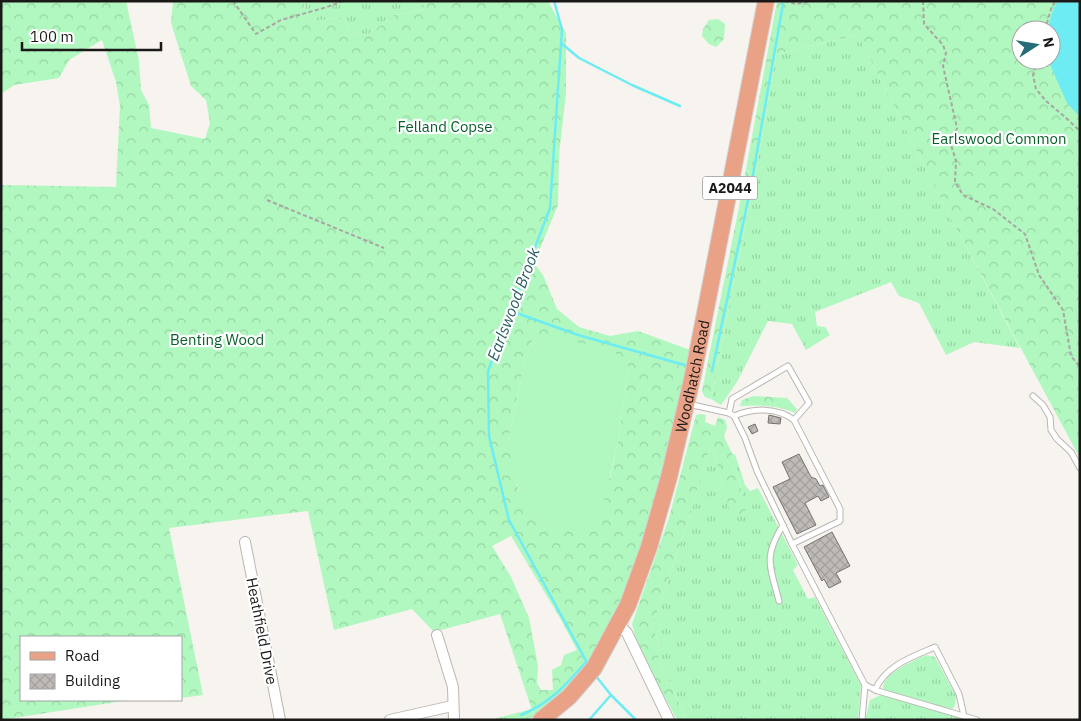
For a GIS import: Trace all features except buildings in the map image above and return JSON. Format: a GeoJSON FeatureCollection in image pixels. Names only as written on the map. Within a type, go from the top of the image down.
{"type":"FeatureCollection","features":[{"type":"Feature","properties":{"kind":"main road","name":"Woodhatch Road"},"geometry":{"type":"LineString","coordinates":[[541,720],[569,697],[590,672],[619,624],[636,585],[649,547],[687,404],[766,1]]}},
{"type":"Feature","properties":{"kind":"street","name":"Heathfield Drive"},"geometry":{"type":"LineString","coordinates":[[245,542],[280,720]]}},
{"type":"Feature","properties":{"kind":"street"},"geometry":{"type":"LineString","coordinates":[[619,624],[627,632],[666,718]]}},
{"type":"Feature","properties":{"kind":"street"},"geometry":{"type":"LineString","coordinates":[[437,635],[453,687],[452,706],[454,720]]}},
{"type":"Feature","properties":{"kind":"street"},"geometry":{"type":"LineString","coordinates":[[390,720],[452,706]]}},
{"type":"Feature","properties":{"kind":"lane"},"geometry":{"type":"LineString","coordinates":[[794,420],[809,403],[788,366],[732,399],[731,414],[745,438],[757,471],[792,544],[866,685],[875,690],[977,720]]}},
{"type":"Feature","properties":{"kind":"lane"},"geometry":{"type":"LineString","coordinates":[[1033,396],[1043,405],[1050,418],[1051,430],[1057,439],[1071,452],[1080,468]]}},
{"type":"Feature","properties":{"kind":"lane"},"geometry":{"type":"LineString","coordinates":[[687,404],[731,414],[772,410],[786,414],[794,420],[840,509],[840,521],[792,544]]}},
{"type":"Feature","properties":{"kind":"lane"},"geometry":{"type":"LineString","coordinates":[[779,601],[770,566],[769,552],[783,525]]}},
{"type":"Feature","properties":{"kind":"lane"},"geometry":{"type":"LineString","coordinates":[[875,690],[879,682],[898,663],[935,647],[960,694],[964,716]]}},
{"type":"Feature","properties":{"kind":"lane"},"geometry":{"type":"LineString","coordinates":[[862,720],[866,685]]}},
{"type":"Feature","properties":{"kind":"path"},"geometry":{"type":"LineString","coordinates":[[233,1],[256,34],[282,20],[342,1]]}},
{"type":"Feature","properties":{"kind":"path"},"geometry":{"type":"LineString","coordinates":[[786,1],[796,4],[811,1]]}},
{"type":"Feature","properties":{"kind":"path"},"geometry":{"type":"LineString","coordinates":[[923,1],[924,24],[943,45],[946,53],[942,66],[957,128],[951,145],[956,161],[955,182],[962,195],[993,209],[1026,234],[1039,275],[1064,310],[1072,356],[1080,366]]}},
{"type":"Feature","properties":{"kind":"path"},"geometry":{"type":"LineString","coordinates":[[1048,20],[1055,1]]}},
{"type":"Feature","properties":{"kind":"path"},"geometry":{"type":"LineString","coordinates":[[1035,70],[1033,75],[1036,89],[1046,101],[1080,131]]}},
{"type":"Feature","properties":{"kind":"path"},"geometry":{"type":"LineString","coordinates":[[267,200],[384,248]]}},
{"type":"Feature","properties":{"kind":"green space","name":"Benting Wood"},"geometry":{"type":"Polygon","coordinates":[[[1,1],[126,1],[139,61],[141,90],[149,105],[151,128],[205,139],[210,123],[206,100],[191,86],[171,23],[173,1],[305,1],[306,18],[316,21],[344,17],[351,33],[367,35],[394,15],[423,10],[425,1],[548,1],[566,33],[566,93],[559,155],[558,205],[534,263],[543,275],[557,309],[579,327],[610,336],[638,331],[693,351],[637,571],[613,627],[577,680],[534,716],[500,614],[434,632],[412,609],[334,630],[308,511],[169,528],[203,695],[182,698],[182,636],[20,636],[20,701],[123,701],[1,720],[1,184],[116,187],[120,106],[116,82],[102,40],[69,60],[59,78],[14,85],[1,94],[1,1]],[[533,339],[525,361],[508,441],[518,488],[532,512],[554,528],[610,478],[619,437],[628,364],[605,348],[533,339]],[[511,536],[492,546],[511,577],[529,618],[538,666],[537,683],[541,690],[553,690],[552,670],[561,665],[564,655],[577,650],[511,536]]]}},
{"type":"Feature","properties":{"kind":"green space"},"geometry":{"type":"Polygon","coordinates":[[[305,1],[425,1],[423,10],[394,15],[367,35],[351,33],[344,17],[316,21],[306,18],[305,1]]]}},
{"type":"Feature","properties":{"kind":"green space","name":"Earlswood Common"},"geometry":{"type":"Polygon","coordinates":[[[777,1],[1080,1],[1080,458],[950,217],[858,35],[776,54],[756,171],[711,399],[705,397],[702,391],[738,212],[777,1]]]}},
{"type":"Feature","properties":{"kind":"green space"},"geometry":{"type":"Polygon","coordinates":[[[718,19],[725,24],[724,39],[716,47],[709,44],[702,36],[703,29],[709,20],[718,19]]]}},
{"type":"Feature","properties":{"kind":"green space"},"geometry":{"type":"Polygon","coordinates":[[[858,35],[950,217],[1020,348],[974,342],[946,355],[919,303],[899,296],[891,282],[815,312],[817,326],[825,327],[830,335],[806,350],[792,324],[768,321],[737,382],[721,405],[711,399],[756,171],[776,54],[858,35]]]}},
{"type":"Feature","properties":{"kind":"green space"},"geometry":{"type":"Polygon","coordinates":[[[540,335],[605,348],[622,357],[628,364],[619,437],[602,510],[588,526],[574,531],[554,528],[532,512],[523,502],[512,466],[508,441],[525,361],[533,339],[540,335]]]}},
{"type":"Feature","properties":{"kind":"green space"},"geometry":{"type":"Polygon","coordinates":[[[753,396],[787,398],[797,409],[795,413],[782,408],[768,406],[740,406],[742,400],[753,396]]]}},
{"type":"Feature","properties":{"kind":"green space"},"geometry":{"type":"Polygon","coordinates":[[[696,415],[706,415],[705,422],[715,426],[718,417],[725,420],[727,427],[724,437],[733,455],[746,510],[738,516],[731,515],[713,450],[710,446],[688,521],[652,627],[659,642],[657,654],[687,720],[677,720],[645,661],[632,624],[669,518],[696,415]]]}},
{"type":"Feature","properties":{"kind":"green space"},"geometry":{"type":"Polygon","coordinates":[[[710,446],[713,450],[731,514],[742,492],[733,455],[735,454],[745,485],[750,491],[758,488],[798,565],[793,570],[808,599],[815,597],[861,685],[858,720],[687,720],[657,654],[659,642],[652,627],[688,521],[710,446]]]}},
{"type":"Feature","properties":{"kind":"green space"},"geometry":{"type":"Polygon","coordinates":[[[926,655],[935,657],[956,696],[955,705],[950,713],[883,690],[884,684],[892,673],[926,655]]]}},
{"type":"Feature","properties":{"kind":"green space"},"geometry":{"type":"Polygon","coordinates":[[[881,695],[966,720],[865,720],[870,700],[881,695]]]}},
{"type":"Feature","properties":{"kind":"green space"},"geometry":{"type":"Polygon","coordinates":[[[532,709],[534,716],[527,720],[490,720],[532,709]]]}},
{"type":"Feature","properties":{"kind":"water"},"geometry":{"type":"Polygon","coordinates":[[[1059,1],[1080,1],[1080,117],[1067,103],[1052,70],[1061,70],[1061,20],[1050,20],[1054,7],[1059,1]]]}},
{"type":"Feature","properties":{"kind":"waterway","name":"Earlswood Brook"},"geometry":{"type":"LineString","coordinates":[[554,1],[562,29],[550,208],[488,371],[489,436],[509,520],[589,666]]}},
{"type":"Feature","properties":{"kind":"waterway"},"geometry":{"type":"LineString","coordinates":[[712,371],[751,186],[783,4]]}},
{"type":"Feature","properties":{"kind":"waterway"},"geometry":{"type":"LineString","coordinates":[[561,43],[579,58],[632,85],[680,106]]}},
{"type":"Feature","properties":{"kind":"waterway"},"geometry":{"type":"LineString","coordinates":[[511,311],[578,335],[688,366]]}},
{"type":"Feature","properties":{"kind":"waterway"},"geometry":{"type":"LineString","coordinates":[[521,715],[549,699],[586,662]]}},
{"type":"Feature","properties":{"kind":"waterway","name":"Earlswood Brook"},"geometry":{"type":"LineString","coordinates":[[595,675],[611,695],[636,720]]}},
{"type":"Feature","properties":{"kind":"waterway"},"geometry":{"type":"LineString","coordinates":[[589,720],[611,695]]}},
{"type":"Feature","properties":{"kind":"park label","name":"Felland Copse"},"geometry":{"type":"Point","coordinates":[445,126]}}]}
